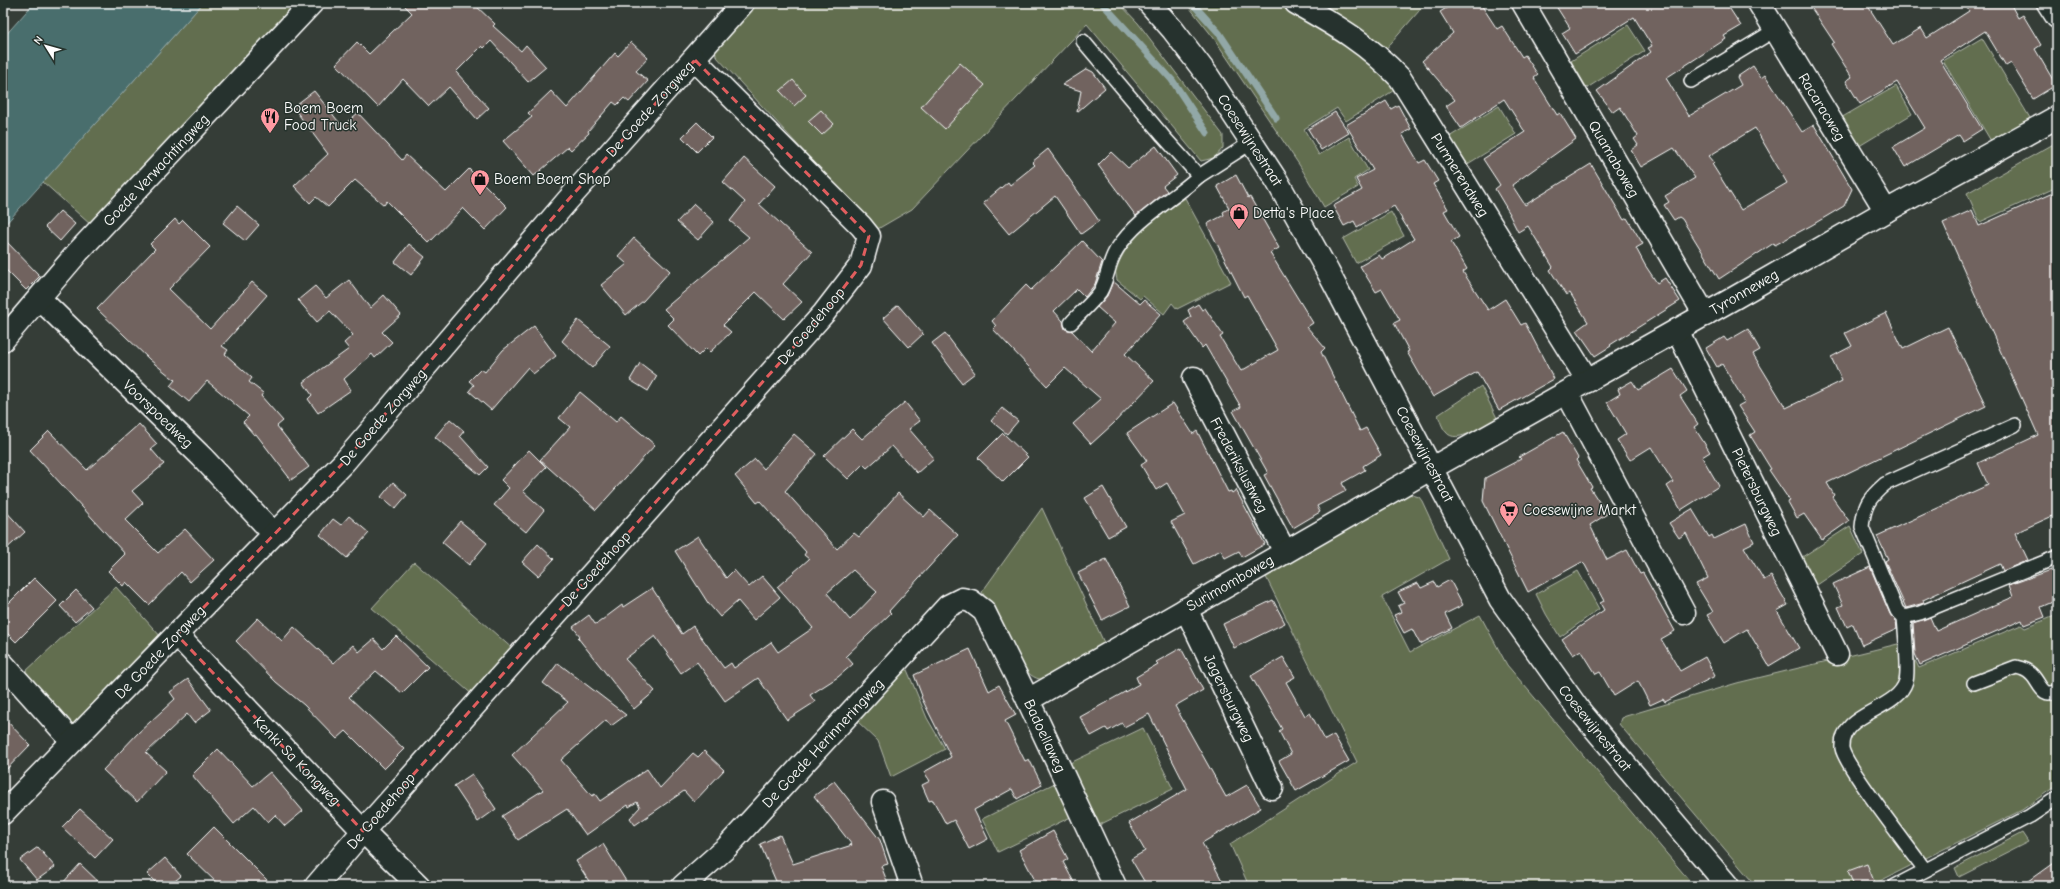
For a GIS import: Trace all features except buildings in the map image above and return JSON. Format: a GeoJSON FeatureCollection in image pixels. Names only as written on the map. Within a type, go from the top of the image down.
{"type":"FeatureCollection","features":[{"type":"Feature","properties":{"kind":"street","name":"Goede Verwachtingweg"},"geometry":{"type":"LineString","coordinates":[[3,340],[40,299],[78,252],[312,3]]}},
{"type":"Feature","properties":{"kind":"street","name":"De Goede Zorgweg"},"geometry":{"type":"LineString","coordinates":[[3,813],[368,436],[568,200],[695,60],[743,3]]}},
{"type":"Feature","properties":{"kind":"street","name":"Coesewijnestraat"},"geometry":{"type":"LineString","coordinates":[[1149,3],[1173,30],[1208,76],[1277,181],[1328,272],[1500,599],[1539,656],[1584,716],[1728,886]]}},
{"type":"Feature","properties":{"kind":"street","name":"Purmerendweg"},"geometry":{"type":"LineString","coordinates":[[1296,3],[1357,38],[1385,61],[1400,78],[1588,381]]}},
{"type":"Feature","properties":{"kind":"street","name":"Quamaboweg"},"geometry":{"type":"LineString","coordinates":[[1523,3],[1705,315]]}},
{"type":"Feature","properties":{"kind":"street","name":"Racaracweg"},"geometry":{"type":"LineString","coordinates":[[1759,3],[1886,211]]}},
{"type":"Feature","properties":{"kind":"street"},"geometry":{"type":"LineString","coordinates":[[2048,3],[2057,17]]}},
{"type":"Feature","properties":{"kind":"street","name":"De Goedehoop"},"geometry":{"type":"LineString","coordinates":[[316,886],[363,831],[824,313],[861,265],[868,245],[869,236],[862,226],[695,60]]}},
{"type":"Feature","properties":{"kind":"street","name":"Tyronneweg"},"geometry":{"type":"LineString","coordinates":[[1432,468],[1705,315],[1886,211],[2057,117]]}},
{"type":"Feature","properties":{"kind":"street","name":"Voorspoedweg"},"geometry":{"type":"LineString","coordinates":[[40,299],[202,457],[273,533]]}},
{"type":"Feature","properties":{"kind":"street","name":"Pietersburgweg"},"geometry":{"type":"LineString","coordinates":[[1677,330],[1837,654]]}},
{"type":"Feature","properties":{"kind":"street","name":"Frederikslustweg"},"geometry":{"type":"LineString","coordinates":[[1194,378],[1284,552]]}},
{"type":"Feature","properties":{"kind":"street"},"geometry":{"type":"LineString","coordinates":[[1567,393],[1684,613]]}},
{"type":"Feature","properties":{"kind":"street","name":"Surimomboweg"},"geometry":{"type":"LineString","coordinates":[[1028,700],[1432,468]]}},
{"type":"Feature","properties":{"kind":"street","name":"Badoellaweg"},"geometry":{"type":"LineString","coordinates":[[962,599],[971,601],[984,611],[1028,700],[1115,886]]}},
{"type":"Feature","properties":{"kind":"street","name":"De Goede Herinneringweg"},"geometry":{"type":"LineString","coordinates":[[683,886],[727,847],[945,609],[962,599]]}},
{"type":"Feature","properties":{"kind":"street","name":"Jagersburgweg"},"geometry":{"type":"LineString","coordinates":[[1186,609],[1272,788]]}},
{"type":"Feature","properties":{"kind":"street","name":"Kenki Sa Kongweg"},"geometry":{"type":"LineString","coordinates":[[177,635],[363,831],[419,886]]}},
{"type":"Feature","properties":{"kind":"street"},"geometry":{"type":"LineString","coordinates":[[3,664],[72,741]]}},
{"type":"Feature","properties":{"kind":"street"},"geometry":{"type":"LineString","coordinates":[[883,802],[912,886]]}},
{"type":"Feature","properties":{"kind":"lane"},"geometry":{"type":"LineString","coordinates":[[1691,81],[1775,30]]}},
{"type":"Feature","properties":{"kind":"lane"},"geometry":{"type":"LineString","coordinates":[[1084,40],[1163,136],[1199,176]]}},
{"type":"Feature","properties":{"kind":"lane"},"geometry":{"type":"LineString","coordinates":[[1070,323],[1101,291],[1110,261],[1116,249],[1141,222],[1199,176],[1252,142]]}},
{"type":"Feature","properties":{"kind":"lane"},"geometry":{"type":"LineString","coordinates":[[1926,870],[1861,782],[1849,764],[1842,749],[1843,737],[1855,721],[1889,702],[1899,692],[1906,680],[1904,617],[1897,611],[1862,527],[1863,513],[1870,498],[1885,484],[2015,425]]}},
{"type":"Feature","properties":{"kind":"lane"},"geometry":{"type":"LineString","coordinates":[[1904,617],[1920,613],[2057,557]]}},
{"type":"Feature","properties":{"kind":"lane"},"geometry":{"type":"LineString","coordinates":[[1974,683],[2016,668],[2031,674],[2040,689],[2044,692],[2052,694],[2057,691]]}},
{"type":"Feature","properties":{"kind":"lane"},"geometry":{"type":"LineString","coordinates":[[1895,886],[2030,816],[2057,798]]}},
{"type":"Feature","properties":{"kind":"highlighted area"},"geometry":{"type":"Polygon","coordinates":[[[695,60],[869,236],[861,265],[824,313],[363,831],[177,635],[345,461],[568,200],[695,60]]]}},
{"type":"Feature","properties":{"kind":"green space"},"geometry":{"type":"Polygon","coordinates":[[[203,3],[302,3],[91,225],[43,182],[203,3]]]}},
{"type":"Feature","properties":{"kind":"green space"},"geometry":{"type":"Polygon","coordinates":[[[750,3],[1119,3],[1138,23],[1223,135],[1223,148],[1214,158],[1201,161],[1087,24],[912,209],[876,230],[716,56],[715,47],[750,3]]]}},
{"type":"Feature","properties":{"kind":"green space"},"geometry":{"type":"Polygon","coordinates":[[[1186,3],[1278,3],[1369,59],[1396,89],[1346,121],[1337,108],[1304,129],[1319,155],[1349,137],[1368,170],[1354,179],[1358,187],[1324,207],[1300,166],[1213,37],[1186,3]]]}},
{"type":"Feature","properties":{"kind":"green space"},"geometry":{"type":"Polygon","coordinates":[[[1312,3],[1426,3],[1385,50],[1312,3]]]}},
{"type":"Feature","properties":{"kind":"green space"},"geometry":{"type":"Polygon","coordinates":[[[1628,25],[1645,51],[1587,88],[1571,61],[1628,25]]]}},
{"type":"Feature","properties":{"kind":"green space"},"geometry":{"type":"Polygon","coordinates":[[[1982,38],[2030,118],[1991,141],[1943,61],[1982,38]]]}},
{"type":"Feature","properties":{"kind":"green space"},"geometry":{"type":"Polygon","coordinates":[[[1896,86],[1912,114],[1856,148],[1839,119],[1896,86]]]}},
{"type":"Feature","properties":{"kind":"green space"},"geometry":{"type":"Polygon","coordinates":[[[1499,106],[1516,134],[1466,165],[1449,137],[1499,106]]]}},
{"type":"Feature","properties":{"kind":"green space"},"geometry":{"type":"Polygon","coordinates":[[[2057,142],[2057,187],[1980,222],[1967,193],[2057,142]]]}},
{"type":"Feature","properties":{"kind":"green space"},"geometry":{"type":"Polygon","coordinates":[[[1185,198],[1231,282],[1177,309],[1172,303],[1164,314],[1143,296],[1140,299],[1117,280],[1115,269],[1130,242],[1141,229],[1185,198]]]}},
{"type":"Feature","properties":{"kind":"green space"},"geometry":{"type":"Polygon","coordinates":[[[1391,212],[1404,236],[1356,263],[1343,239],[1391,212]]]}},
{"type":"Feature","properties":{"kind":"green space"},"geometry":{"type":"Polygon","coordinates":[[[1481,386],[1497,418],[1479,429],[1464,435],[1457,437],[1451,436],[1443,428],[1438,415],[1481,386]]]}},
{"type":"Feature","properties":{"kind":"green space"},"geometry":{"type":"Polygon","coordinates":[[[1409,494],[1419,497],[1422,501],[1449,559],[1382,597],[1410,652],[1480,615],[1507,665],[1694,886],[1249,886],[1230,844],[1357,762],[1264,573],[1409,494]]]}},
{"type":"Feature","properties":{"kind":"green space"},"geometry":{"type":"Polygon","coordinates":[[[1042,508],[1106,647],[1045,680],[1033,677],[1020,663],[982,592],[1042,508]]]}},
{"type":"Feature","properties":{"kind":"green space"},"geometry":{"type":"Polygon","coordinates":[[[1850,526],[1863,554],[1814,587],[1799,559],[1850,526]]]}},
{"type":"Feature","properties":{"kind":"green space"},"geometry":{"type":"Polygon","coordinates":[[[414,562],[514,650],[474,696],[372,608],[414,562]]]}},
{"type":"Feature","properties":{"kind":"green space"},"geometry":{"type":"Polygon","coordinates":[[[1578,571],[1599,609],[1560,637],[1536,594],[1578,571]]]}},
{"type":"Feature","properties":{"kind":"green space"},"geometry":{"type":"Polygon","coordinates":[[[116,587],[162,638],[76,725],[71,726],[24,673],[116,587]]]}},
{"type":"Feature","properties":{"kind":"green space"},"geometry":{"type":"Polygon","coordinates":[[[2057,615],[2057,785],[2022,810],[1870,886],[1756,886],[1619,724],[1621,718],[1626,716],[1737,683],[1906,642],[1919,668],[2021,625],[2025,628],[2057,615]]]}},
{"type":"Feature","properties":{"kind":"green space"},"geometry":{"type":"Polygon","coordinates":[[[905,665],[927,718],[945,749],[891,777],[878,741],[857,721],[905,665]]]}},
{"type":"Feature","properties":{"kind":"green space"},"geometry":{"type":"Polygon","coordinates":[[[1143,728],[1173,789],[1097,826],[1068,764],[1143,728]]]}},
{"type":"Feature","properties":{"kind":"green space"},"geometry":{"type":"Polygon","coordinates":[[[1059,781],[1075,815],[998,852],[982,819],[1059,781]]]}},
{"type":"Feature","properties":{"kind":"green space"},"geometry":{"type":"Polygon","coordinates":[[[2022,833],[2028,842],[1959,877],[1955,868],[2022,833]]]}},
{"type":"Feature","properties":{"kind":"water"},"geometry":{"type":"Polygon","coordinates":[[[34,3],[203,3],[3,227],[3,38],[34,3]]]}},
{"type":"Feature","properties":{"kind":"waterway"},"geometry":{"type":"LineString","coordinates":[[1102,3],[1172,80],[1207,133]]}},
{"type":"Feature","properties":{"kind":"waterway"},"geometry":{"type":"LineString","coordinates":[[1192,3],[1219,33],[1276,118]]}},
{"type":"Feature","properties":{"kind":"place","name":"Boem Boem Food Truck"},"geometry":{"type":"Point","coordinates":[270,134]}},
{"type":"Feature","properties":{"kind":"place","name":"Boem Boem Shop"},"geometry":{"type":"Point","coordinates":[480,196]}},
{"type":"Feature","properties":{"kind":"place","name":"Detta's Place"},"geometry":{"type":"Point","coordinates":[1239,230]}},
{"type":"Feature","properties":{"kind":"place","name":"Coesewijne Markt"},"geometry":{"type":"Point","coordinates":[1509,527]}}]}
